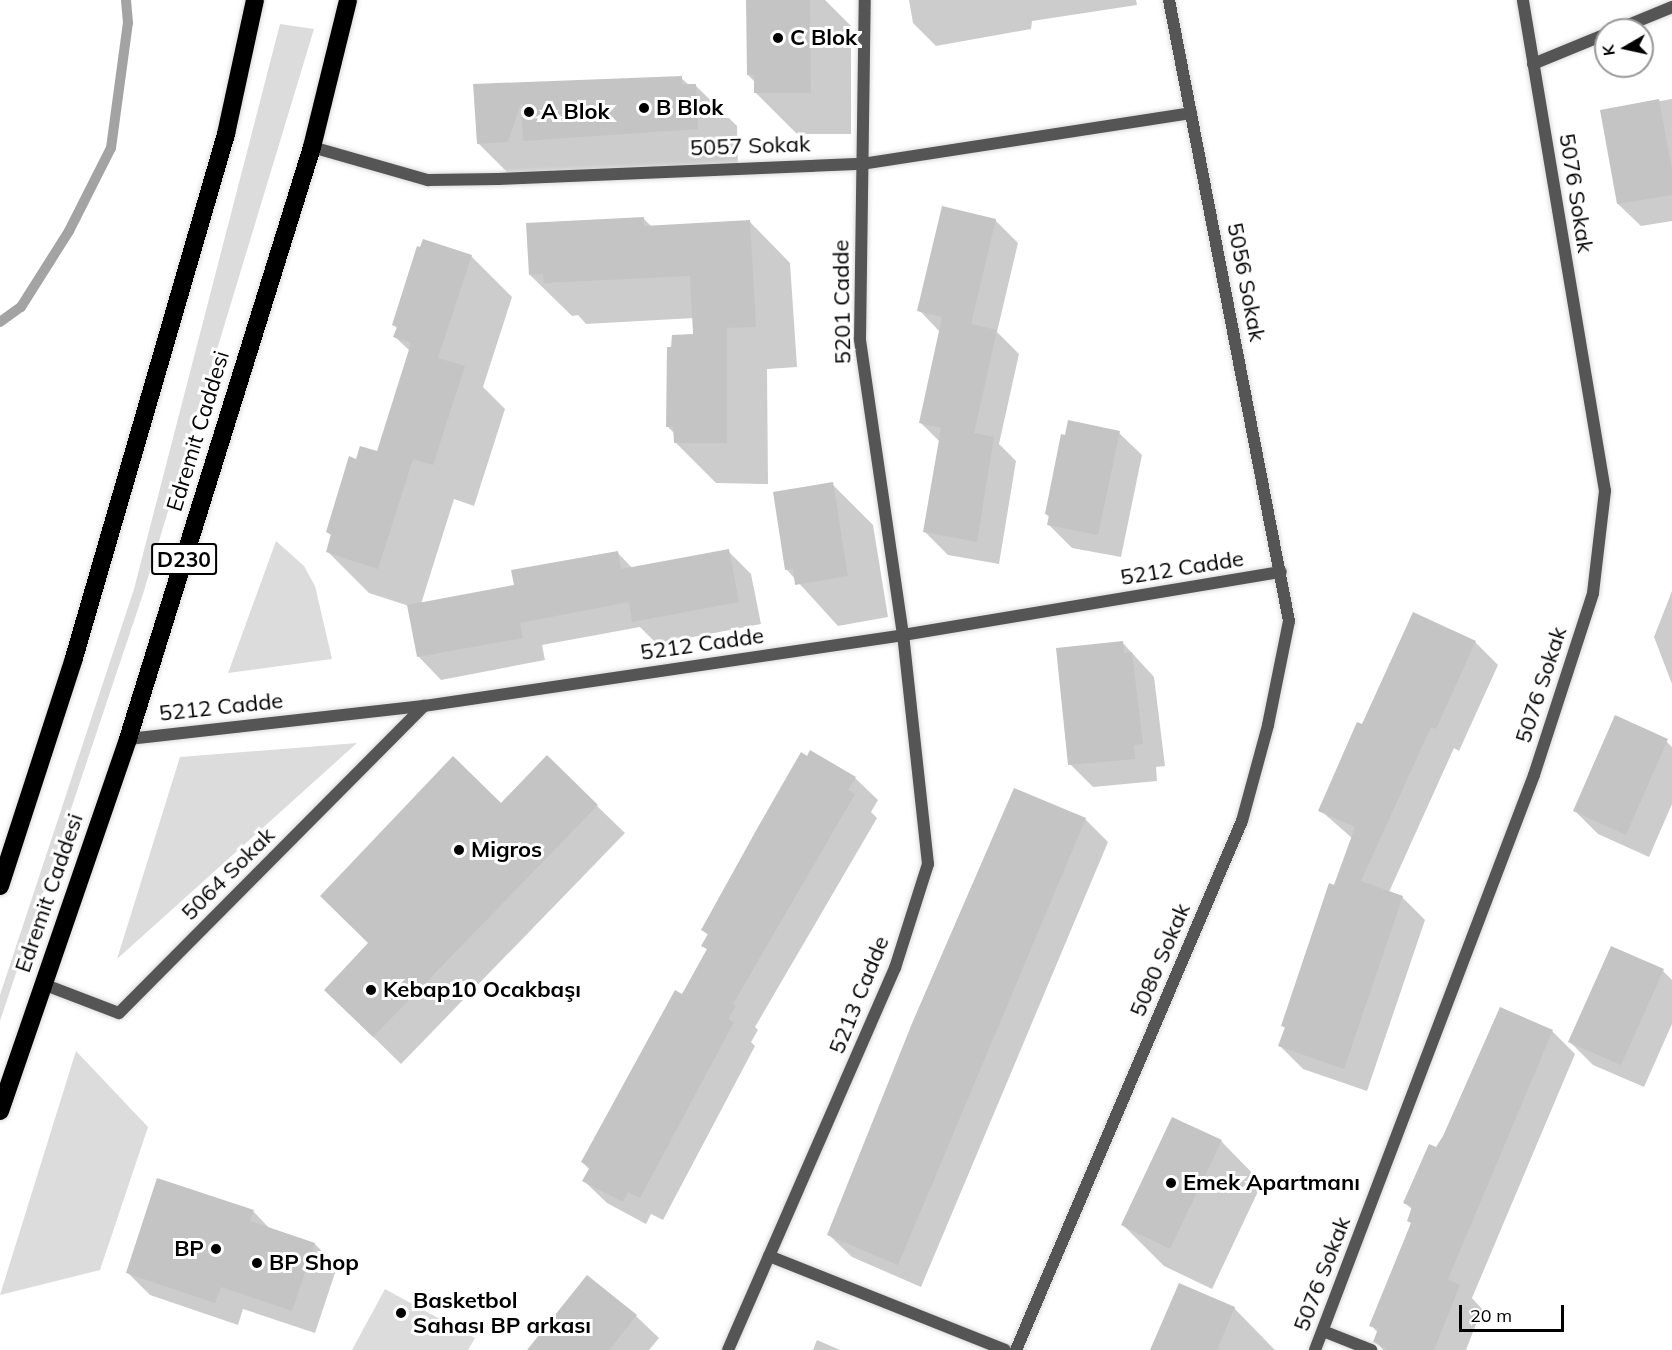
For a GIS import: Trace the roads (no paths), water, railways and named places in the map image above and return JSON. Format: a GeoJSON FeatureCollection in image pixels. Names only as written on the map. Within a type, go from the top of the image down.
{"type":"FeatureCollection","features":[{"type":"Feature","properties":{"kind":"highway"},"geometry":{"type":"LineString","coordinates":[[0,886],[74,658],[226,134],[255,0]]}},
{"type":"Feature","properties":{"kind":"highway","name":"Edremit Caddesi"},"geometry":{"type":"LineString","coordinates":[[0,1111],[128,739],[312,147],[348,0]]}},
{"type":"Feature","properties":{"kind":"street","name":"5201 Cadde"},"geometry":{"type":"LineString","coordinates":[[865,0],[860,339],[903,635]]}},
{"type":"Feature","properties":{"kind":"street","name":"5056 Sokak"},"geometry":{"type":"LineString","coordinates":[[1169,0],[1281,572]]}},
{"type":"Feature","properties":{"kind":"street","name":"5076 Sokak"},"geometry":{"type":"LineString","coordinates":[[1316,1350],[1534,775],[1593,593],[1605,491],[1523,0]]}},
{"type":"Feature","properties":{"kind":"street"},"geometry":{"type":"LineString","coordinates":[[1645,18],[1672,7]]}},
{"type":"Feature","properties":{"kind":"street"},"geometry":{"type":"LineString","coordinates":[[1533,64],[1594,39]]}},
{"type":"Feature","properties":{"kind":"street","name":"5057 Sokak"},"geometry":{"type":"LineString","coordinates":[[312,147],[428,180],[862,164],[1191,113]]}},
{"type":"Feature","properties":{"kind":"street","name":"5212 Cadde"},"geometry":{"type":"LineString","coordinates":[[128,739],[424,706],[903,635],[1281,572]]}},
{"type":"Feature","properties":{"kind":"street","name":"5080 Sokak"},"geometry":{"type":"LineString","coordinates":[[1016,1350],[1242,821],[1268,725],[1290,621],[1281,572]]}},
{"type":"Feature","properties":{"kind":"street","name":"5213 Cadde"},"geometry":{"type":"LineString","coordinates":[[728,1350],[896,968],[928,864],[903,635]]}},
{"type":"Feature","properties":{"kind":"street","name":"5064 Sokak"},"geometry":{"type":"LineString","coordinates":[[43,984],[119,1013],[424,706]]}},
{"type":"Feature","properties":{"kind":"street"},"geometry":{"type":"LineString","coordinates":[[769,1256],[1005,1350]]}},
{"type":"Feature","properties":{"kind":"street"},"geometry":{"type":"LineString","coordinates":[[1323,1331],[1371,1350]]}},
{"type":"Feature","properties":{"kind":"waterway"},"geometry":{"type":"LineString","coordinates":[[0,322],[21,307],[69,231],[111,148],[128,23],[126,0]]}},
{"type":"Feature","properties":{"kind":"place","name":"C Blok"},"geometry":{"type":"Point","coordinates":[778,38]}},
{"type":"Feature","properties":{"kind":"place","name":"B Blok"},"geometry":{"type":"Point","coordinates":[644,108]}},
{"type":"Feature","properties":{"kind":"place","name":"A Blok"},"geometry":{"type":"Point","coordinates":[529,112]}},
{"type":"Feature","properties":{"kind":"place","name":"Migros"},"geometry":{"type":"Point","coordinates":[459,850]}},
{"type":"Feature","properties":{"kind":"place","name":"Kebap10 Ocakbaşı"},"geometry":{"type":"Point","coordinates":[371,990]}},
{"type":"Feature","properties":{"kind":"place","name":"Emek Apartmanı"},"geometry":{"type":"Point","coordinates":[1171,1183]}},
{"type":"Feature","properties":{"kind":"place","name":"BP"},"geometry":{"type":"Point","coordinates":[216,1249]}},
{"type":"Feature","properties":{"kind":"place","name":"BP Shop"},"geometry":{"type":"Point","coordinates":[257,1263]}},
{"type":"Feature","properties":{"kind":"place","name":"Basketbol Sahası BP arkası"},"geometry":{"type":"Point","coordinates":[401,1313]}}]}
